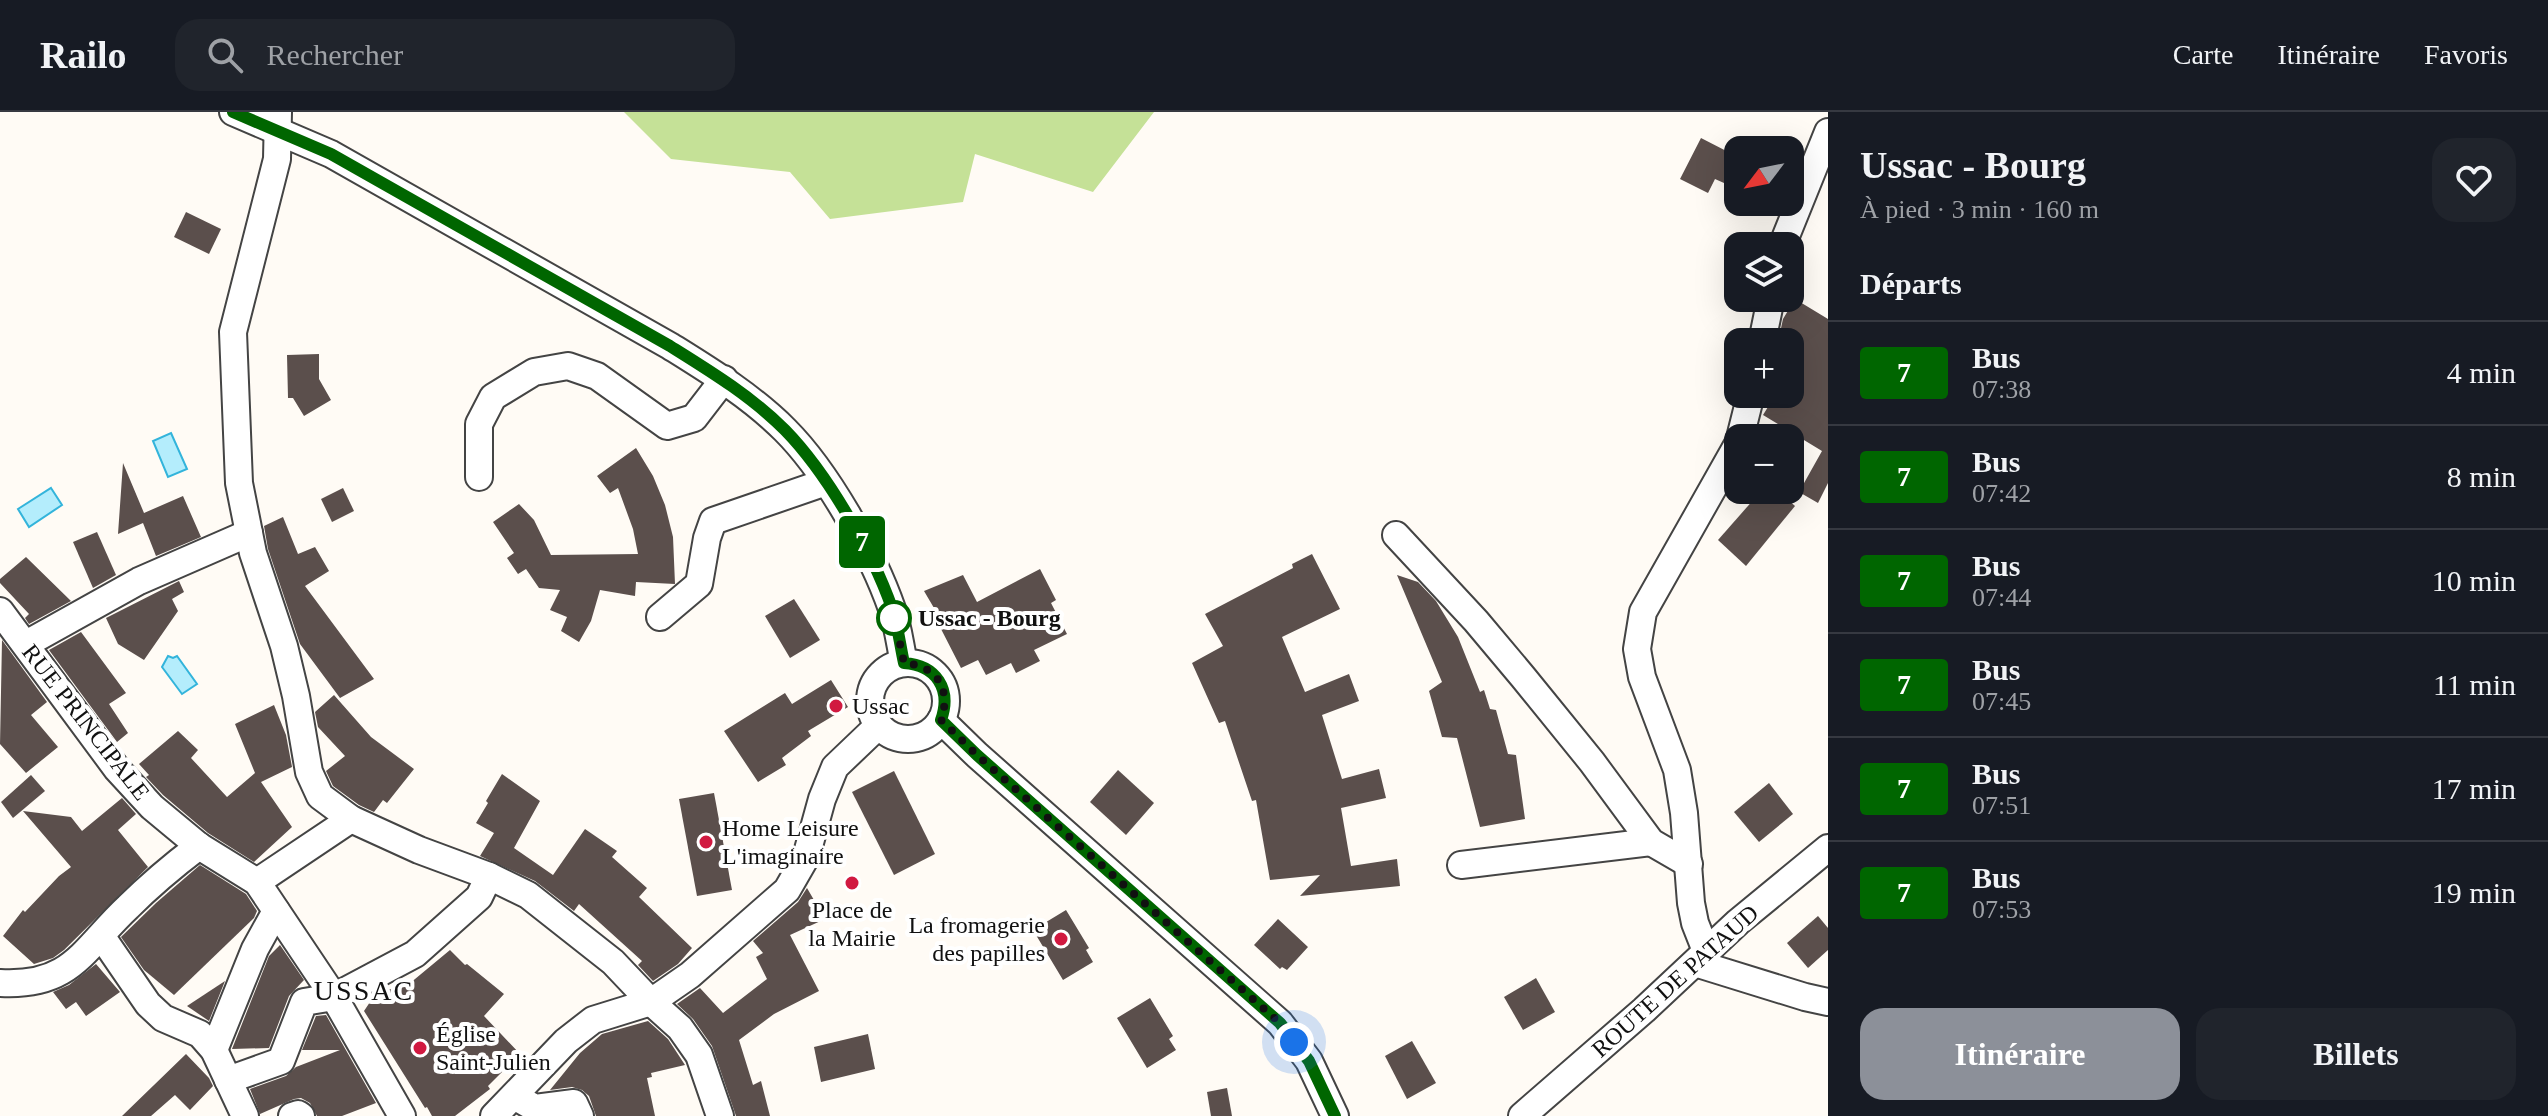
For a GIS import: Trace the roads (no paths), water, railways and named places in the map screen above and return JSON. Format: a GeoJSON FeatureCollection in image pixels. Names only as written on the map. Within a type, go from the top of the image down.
{"type":"FeatureCollection","features":[{"type":"Feature","properties":{"kind":"street"},"geometry":{"type":"LineString","coordinates":[[233,112],[277,122],[724,379],[786,430],[826,482],[865,547],[893,610],[904,663]]}},
{"type":"Feature","properties":{"kind":"street"},"geometry":{"type":"LineString","coordinates":[[277,122],[277,159],[233,332],[239,483],[253,553],[284,646],[309,772],[320,796],[351,819],[528,895],[613,962],[680,1028],[699,1055],[720,1116]]}},
{"type":"Feature","properties":{"kind":"street"},"geometry":{"type":"LineString","coordinates":[[1788,232],[1828,132]]}},
{"type":"Feature","properties":{"kind":"street"},"geometry":{"type":"LineString","coordinates":[[479,477],[479,424],[493,397],[534,372],[568,366],[597,376],[667,426],[694,418],[724,379]]}},
{"type":"Feature","properties":{"kind":"street"},"geometry":{"type":"LineString","coordinates":[[1724,469],[1643,612],[1637,649],[1642,677],[1677,770],[1700,957],[1805,997],[1828,1002]]}},
{"type":"Feature","properties":{"kind":"street"},"geometry":{"type":"LineString","coordinates":[[660,617],[699,584],[713,521],[826,482]]}},
{"type":"Feature","properties":{"kind":"street"},"geometry":{"type":"LineString","coordinates":[[26,644],[139,581],[249,533]]}},
{"type":"Feature","properties":{"kind":"street"},"geometry":{"type":"LineString","coordinates":[[1396,535],[1514,666],[1592,762],[1651,842],[1689,864]]}},
{"type":"Feature","properties":{"kind":"street","name":"RUE PRINCIPALE"},"geometry":{"type":"LineString","coordinates":[[0,611],[117,769],[152,807],[199,846],[257,882]]}},
{"type":"Feature","properties":{"kind":"street"},"geometry":{"type":"LineString","coordinates":[[904,663],[927,668],[943,685],[946,697],[941,720],[934,729],[911,739],[888,733],[879,725],[870,704],[875,681],[883,672],[904,663]]}},
{"type":"Feature","properties":{"kind":"street"},"geometry":{"type":"LineString","coordinates":[[941,720],[1280,1023],[1309,1061],[1335,1116]]}},
{"type":"Feature","properties":{"kind":"street"},"geometry":{"type":"LineString","coordinates":[[494,1116],[566,1041],[593,1020],[651,1002],[690,975],[787,890],[806,857],[822,799],[835,767],[879,725]]}},
{"type":"Feature","properties":{"kind":"street"},"geometry":{"type":"LineString","coordinates":[[351,819],[257,882],[334,997],[402,1116]]}},
{"type":"Feature","properties":{"kind":"street"},"geometry":{"type":"LineString","coordinates":[[1461,865],[1651,842]]}},
{"type":"Feature","properties":{"kind":"street"},"geometry":{"type":"LineString","coordinates":[[0,983],[32,983],[69,968],[102,937],[125,909],[199,846]]}},
{"type":"Feature","properties":{"kind":"street","name":"ROUTE DE PATAUD"},"geometry":{"type":"LineString","coordinates":[[1522,1116],[1738,922],[1828,848]]}},
{"type":"Feature","properties":{"kind":"street"},"geometry":{"type":"LineString","coordinates":[[228,1080],[281,1061],[304,1002],[334,997],[415,954],[479,897],[489,876]]}},
{"type":"Feature","properties":{"kind":"street"},"geometry":{"type":"LineString","coordinates":[[214,1050],[255,949],[276,911]]}},
{"type":"Feature","properties":{"kind":"street"},"geometry":{"type":"LineString","coordinates":[[102,937],[148,1004],[163,1018],[200,1034],[214,1050],[245,1116]]}},
{"type":"Feature","properties":{"kind":"street"},"geometry":{"type":"LineString","coordinates":[[514,1096],[535,1108],[574,1103],[580,1116]]}},
{"type":"Feature","properties":{"kind":"street"},"geometry":{"type":"LineString","coordinates":[[292,1116],[301,1116]]}},
{"type":"Feature","properties":{"kind":"water"},"geometry":{"type":"Polygon","coordinates":[[[171,433],[187,469],[168,477],[153,441],[171,433]]]}},
{"type":"Feature","properties":{"kind":"water"},"geometry":{"type":"Polygon","coordinates":[[[51,488],[62,505],[29,527],[18,509],[51,488]]]}},
{"type":"Feature","properties":{"kind":"water"},"geometry":{"type":"Polygon","coordinates":[[[168,656],[177,656],[197,684],[182,694],[162,667],[168,656]]]}},
{"type":"Feature","properties":{"kind":"place","name":"Ussac - Bourg"},"geometry":{"type":"Point","coordinates":[894,618]}},
{"type":"Feature","properties":{"kind":"place","name":"Ussac"},"geometry":{"type":"Point","coordinates":[836,706]}},
{"type":"Feature","properties":{"kind":"place","name":"Home Leisure L'imaginaire"},"geometry":{"type":"Point","coordinates":[706,842]}},
{"type":"Feature","properties":{"kind":"place","name":"Place de la Mairie"},"geometry":{"type":"Point","coordinates":[852,883]}},
{"type":"Feature","properties":{"kind":"place","name":"La fromagerie des papilles"},"geometry":{"type":"Point","coordinates":[1061,939]}},
{"type":"Feature","properties":{"kind":"place","name":"Église Saint-Julien"},"geometry":{"type":"Point","coordinates":[420,1048]}},
{"type":"Feature","properties":{"kind":"district","name":"USSAC"},"geometry":{"type":"Point","coordinates":[364,990]}}]}
